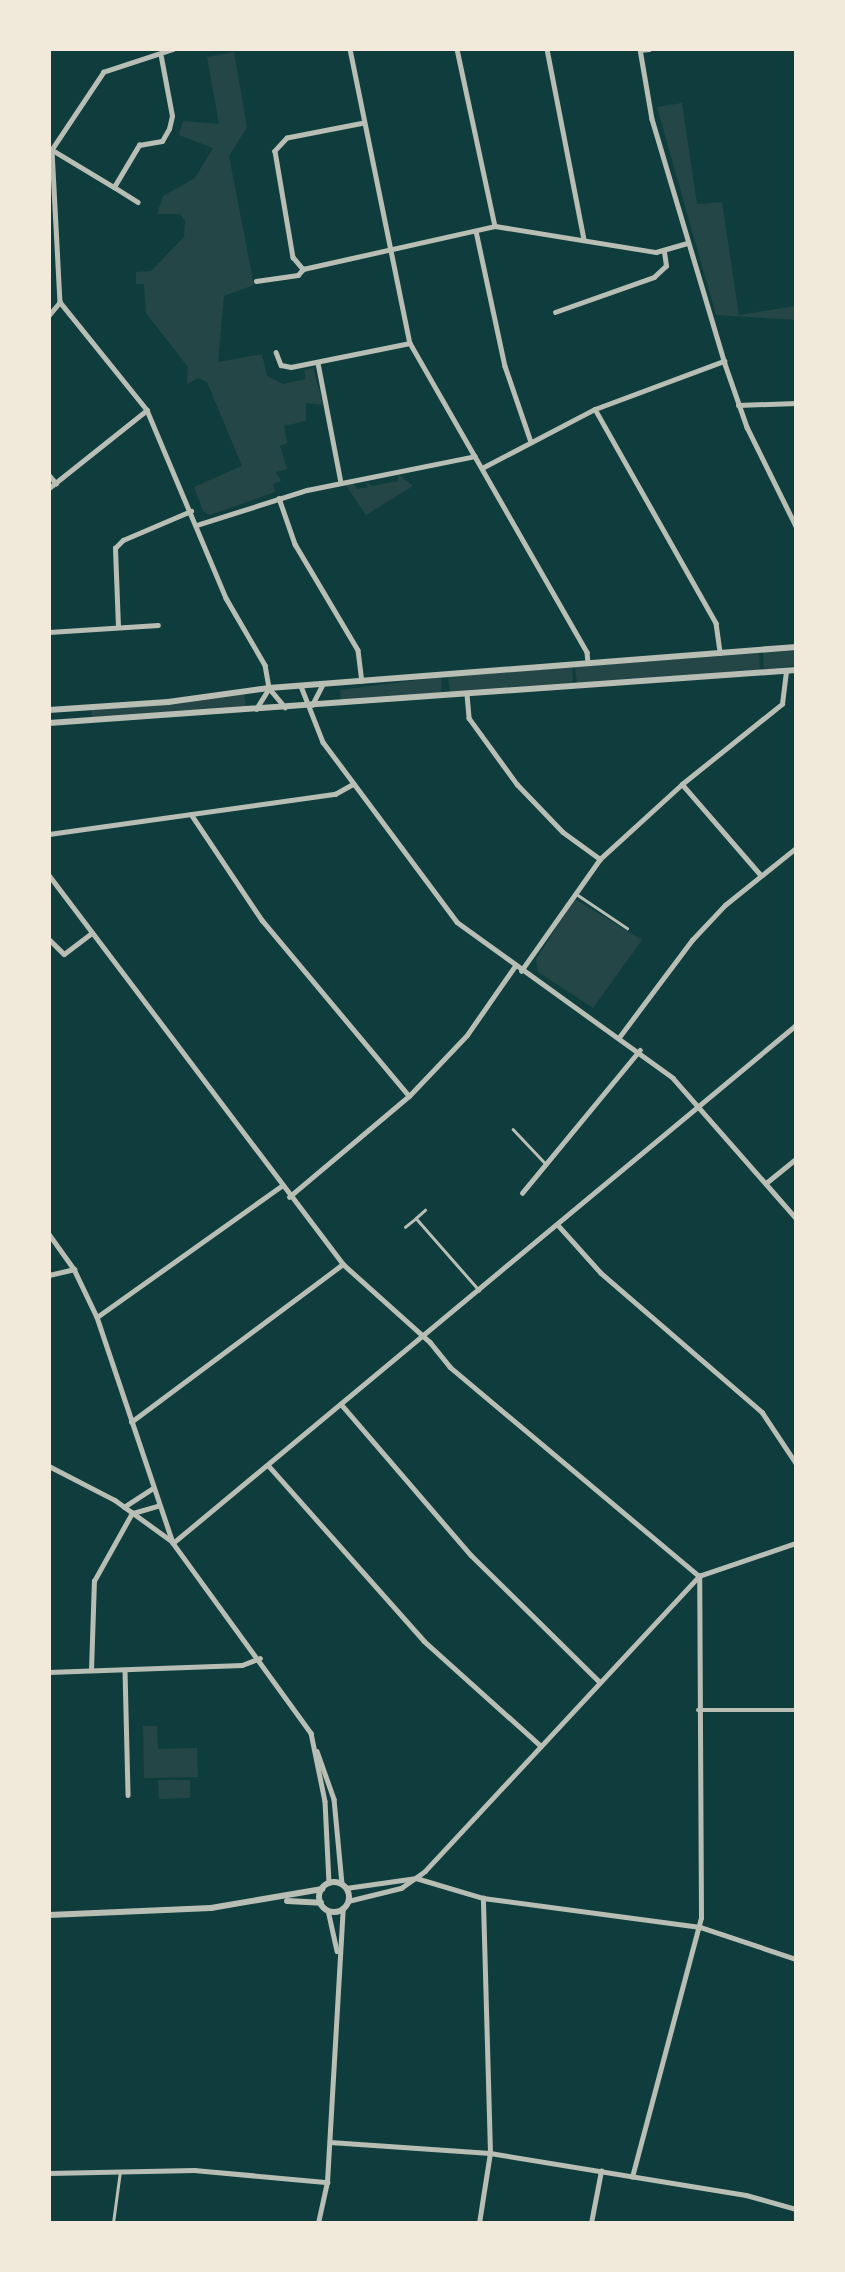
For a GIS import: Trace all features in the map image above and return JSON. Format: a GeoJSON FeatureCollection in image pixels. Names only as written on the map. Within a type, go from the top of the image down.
{"type":"FeatureCollection","features":[{"type":"Feature","properties":{"kind":"street"},"geometry":{"type":"LineString","coordinates":[[174,49],[161,57],[124,63],[104,72],[51,149],[60,302],[147,411],[226,597],[265,665],[269,688],[286,708]]}},
{"type":"Feature","properties":{"kind":"street"},"geometry":{"type":"LineString","coordinates":[[191,49],[226,49]]}},
{"type":"Feature","properties":{"kind":"street"},"geometry":{"type":"LineString","coordinates":[[350,49],[410,343],[587,652],[588,664]]}},
{"type":"Feature","properties":{"kind":"street"},"geometry":{"type":"LineString","coordinates":[[457,49],[495,226]]}},
{"type":"Feature","properties":{"kind":"street"},"geometry":{"type":"LineString","coordinates":[[547,49],[584,239]]}},
{"type":"Feature","properties":{"kind":"street"},"geometry":{"type":"LineString","coordinates":[[649,49],[640,50],[652,119],[724,360],[738,405],[796,526]]}},
{"type":"Feature","properties":{"kind":"street"},"geometry":{"type":"LineString","coordinates":[[114,187],[139,145],[162,141],[169,129],[172,116],[161,57]]}},
{"type":"Feature","properties":{"kind":"street"},"geometry":{"type":"LineString","coordinates":[[303,269],[293,257],[275,151],[288,138],[364,123]]}},
{"type":"Feature","properties":{"kind":"street"},"geometry":{"type":"LineString","coordinates":[[51,149],[138,202]]}},
{"type":"Feature","properties":{"kind":"street"},"geometry":{"type":"LineString","coordinates":[[256,281],[298,275],[303,269],[495,226],[664,251],[688,243]]}},
{"type":"Feature","properties":{"kind":"street"},"geometry":{"type":"LineString","coordinates":[[476,231],[505,366],[531,442]]}},
{"type":"Feature","properties":{"kind":"street"},"geometry":{"type":"LineString","coordinates":[[555,312],[654,277],[666,266],[664,251]]}},
{"type":"Feature","properties":{"kind":"street"},"geometry":{"type":"LineString","coordinates":[[49,314],[60,302]]}},
{"type":"Feature","properties":{"kind":"street"},"geometry":{"type":"LineString","coordinates":[[276,352],[284,366],[318,362],[410,343]]}},
{"type":"Feature","properties":{"kind":"street"},"geometry":{"type":"LineString","coordinates":[[482,468],[595,409],[724,360]]}},
{"type":"Feature","properties":{"kind":"street"},"geometry":{"type":"LineString","coordinates":[[318,362],[341,482]]}},
{"type":"Feature","properties":{"kind":"street"},"geometry":{"type":"LineString","coordinates":[[738,405],[796,403]]}},
{"type":"Feature","properties":{"kind":"street"},"geometry":{"type":"LineString","coordinates":[[595,409],[716,623],[720,653]]}},
{"type":"Feature","properties":{"kind":"street"},"geometry":{"type":"LineString","coordinates":[[49,488],[147,411]]}},
{"type":"Feature","properties":{"kind":"street"},"geometry":{"type":"LineString","coordinates":[[197,525],[279,498],[341,482],[475,456]]}},
{"type":"Feature","properties":{"kind":"street"},"geometry":{"type":"LineString","coordinates":[[49,475],[56,483]]}},
{"type":"Feature","properties":{"kind":"street"},"geometry":{"type":"LineString","coordinates":[[279,498],[295,544],[358,650],[362,681]]}},
{"type":"Feature","properties":{"kind":"street"},"geometry":{"type":"LineString","coordinates":[[118,627],[115,548],[124,540],[191,511]]}},
{"type":"Feature","properties":{"kind":"street"},"geometry":{"type":"LineString","coordinates":[[49,632],[158,625]]}},
{"type":"Feature","properties":{"kind":"street"},"geometry":{"type":"LineString","coordinates":[[49,710],[168,702],[269,688],[796,647]]}},
{"type":"Feature","properties":{"kind":"street"},"geometry":{"type":"LineString","coordinates":[[49,723],[796,670]]}},
{"type":"Feature","properties":{"kind":"street"},"geometry":{"type":"LineString","coordinates":[[522,971],[600,859],[682,784],[782,704],[786,671]]}},
{"type":"Feature","properties":{"kind":"street"},"geometry":{"type":"LineString","coordinates":[[312,706],[322,685]]}},
{"type":"Feature","properties":{"kind":"street"},"geometry":{"type":"LineString","coordinates":[[300,686],[312,706],[323,742],[439,903],[457,922],[515,966],[640,1050],[699,1106],[796,1218]]}},
{"type":"Feature","properties":{"kind":"street"},"geometry":{"type":"LineString","coordinates":[[256,710],[269,688]]}},
{"type":"Feature","properties":{"kind":"street"},"geometry":{"type":"LineString","coordinates":[[467,694],[469,718],[530,801],[600,859]]}},
{"type":"Feature","properties":{"kind":"street"},"geometry":{"type":"LineString","coordinates":[[49,834],[335,794],[353,784]]}},
{"type":"Feature","properties":{"kind":"street"},"geometry":{"type":"LineString","coordinates":[[682,784],[760,874]]}},
{"type":"Feature","properties":{"kind":"street"},"geometry":{"type":"LineString","coordinates":[[191,814],[262,920],[409,1096]]}},
{"type":"Feature","properties":{"kind":"street"},"geometry":{"type":"LineString","coordinates":[[620,1036],[692,940],[760,874],[796,848]]}},
{"type":"Feature","properties":{"kind":"street"},"geometry":{"type":"LineString","coordinates":[[49,875],[289,1197],[343,1264],[423,1336],[450,1367],[699,1576]]}},
{"type":"Feature","properties":{"kind":"street"},"geometry":{"type":"LineString","coordinates":[[49,939],[64,954],[92,933]]}},
{"type":"Feature","properties":{"kind":"street"},"geometry":{"type":"LineString","coordinates":[[289,1197],[409,1096],[467,1035],[515,966]]}},
{"type":"Feature","properties":{"kind":"street"},"geometry":{"type":"LineString","coordinates":[[173,1543],[796,1025]]}},
{"type":"Feature","properties":{"kind":"street"},"geometry":{"type":"LineString","coordinates":[[522,1192],[640,1050]]}},
{"type":"Feature","properties":{"kind":"street"},"geometry":{"type":"LineString","coordinates":[[766,1184],[796,1159]]}},
{"type":"Feature","properties":{"kind":"street"},"geometry":{"type":"LineString","coordinates":[[97,1317],[281,1186]]}},
{"type":"Feature","properties":{"kind":"street"},"geometry":{"type":"LineString","coordinates":[[558,1225],[600,1273],[762,1412],[796,1463]]}},
{"type":"Feature","properties":{"kind":"street"},"geometry":{"type":"LineString","coordinates":[[49,1234],[74,1269],[97,1317],[152,1489],[173,1543],[294,1704],[328,1770],[348,1901]]}},
{"type":"Feature","properties":{"kind":"street"},"geometry":{"type":"LineString","coordinates":[[131,1422],[343,1264]]}},
{"type":"Feature","properties":{"kind":"street"},"geometry":{"type":"LineString","coordinates":[[49,1275],[74,1269]]}},
{"type":"Feature","properties":{"kind":"street"},"geometry":{"type":"LineString","coordinates":[[341,1404],[471,1555],[600,1682]]}},
{"type":"Feature","properties":{"kind":"street"},"geometry":{"type":"LineString","coordinates":[[268,1465],[424,1642],[541,1746]]}},
{"type":"Feature","properties":{"kind":"street"},"geometry":{"type":"LineString","coordinates":[[49,1466],[124,1507],[173,1543]]}},
{"type":"Feature","properties":{"kind":"street"},"geometry":{"type":"LineString","coordinates":[[124,1507],[152,1489]]}},
{"type":"Feature","properties":{"kind":"street"},"geometry":{"type":"LineString","coordinates":[[91,1670],[94,1581],[132,1513],[159,1506]]}},
{"type":"Feature","properties":{"kind":"street"},"geometry":{"type":"LineString","coordinates":[[318,2223],[327,2182],[342,1908],[348,1901],[383,1895],[416,1878],[699,1576],[796,1543]]}},
{"type":"Feature","properties":{"kind":"street"},"geometry":{"type":"LineString","coordinates":[[632,2177],[700,1927],[699,1576]]}},
{"type":"Feature","properties":{"kind":"street"},"geometry":{"type":"LineString","coordinates":[[49,1672],[242,1665],[260,1658]]}},
{"type":"Feature","properties":{"kind":"street"},"geometry":{"type":"LineString","coordinates":[[125,1670],[128,1795]]}},
{"type":"Feature","properties":{"kind":"street"},"geometry":{"type":"LineString","coordinates":[[698,1710],[796,1710]]}},
{"type":"Feature","properties":{"kind":"street"},"geometry":{"type":"LineString","coordinates":[[315,1747],[325,1801],[329,1883]]}},
{"type":"Feature","properties":{"kind":"street"},"geometry":{"type":"LineString","coordinates":[[49,1915],[141,1913],[278,1900],[321,1889],[329,1883],[344,1886],[416,1878],[483,1899],[700,1927],[796,1959]]}},
{"type":"Feature","properties":{"kind":"street"},"geometry":{"type":"LineString","coordinates":[[321,1889],[321,1903]]}},
{"type":"Feature","properties":{"kind":"street"},"geometry":{"type":"LineString","coordinates":[[479,2223],[490,2153],[483,1899]]}},
{"type":"Feature","properties":{"kind":"street"},"geometry":{"type":"LineString","coordinates":[[278,1900],[321,1903],[328,1910],[338,1952]]}},
{"type":"Feature","properties":{"kind":"street"},"geometry":{"type":"LineString","coordinates":[[328,1910],[342,1908]]}},
{"type":"Feature","properties":{"kind":"street"},"geometry":{"type":"LineString","coordinates":[[330,2142],[490,2153],[746,2195],[796,2209]]}},
{"type":"Feature","properties":{"kind":"street"},"geometry":{"type":"LineString","coordinates":[[49,2173],[194,2170],[327,2182]]}},
{"type":"Feature","properties":{"kind":"street"},"geometry":{"type":"LineString","coordinates":[[591,2223],[600,2171]]}},
{"type":"Feature","properties":{"kind":"lane"},"geometry":{"type":"LineString","coordinates":[[575,893],[627,928]]}},
{"type":"Feature","properties":{"kind":"lane"},"geometry":{"type":"LineString","coordinates":[[513,1129],[545,1163]]}},
{"type":"Feature","properties":{"kind":"lane"},"geometry":{"type":"LineString","coordinates":[[405,1227],[425,1210]]}},
{"type":"Feature","properties":{"kind":"lane"},"geometry":{"type":"LineString","coordinates":[[416,1218],[480,1290]]}},
{"type":"Feature","properties":{"kind":"lane"},"geometry":{"type":"LineString","coordinates":[[113,2223],[120,2171]]}},
{"type":"Feature","properties":{"kind":"shaded area"},"geometry":{"type":"Polygon","coordinates":[[[234,52],[247,127],[229,156],[254,285],[224,296],[218,362],[262,354],[267,376],[283,384],[306,379],[304,370],[313,368],[323,405],[306,403],[306,421],[284,426],[287,443],[280,446],[287,469],[276,472],[281,481],[273,484],[275,492],[210,515],[203,511],[194,487],[242,466],[207,382],[198,378],[187,384],[188,367],[146,313],[144,284],[136,284],[136,272],[151,271],[184,237],[185,221],[180,214],[157,214],[163,196],[195,178],[213,148],[179,135],[183,121],[219,124],[207,57],[234,52]]]}},
{"type":"Feature","properties":{"kind":"shaded area"},"geometry":{"type":"Polygon","coordinates":[[[682,103],[697,204],[722,202],[739,315],[796,306],[796,320],[716,315],[657,107],[682,103]]]}},
{"type":"Feature","properties":{"kind":"shaded area"},"geometry":{"type":"Polygon","coordinates":[[[398,474],[413,486],[366,515],[345,484],[353,483],[357,489],[368,487],[365,481],[372,486],[398,481],[398,474]]]}},
{"type":"Feature","properties":{"kind":"shaded area"},"geometry":{"type":"Polygon","coordinates":[[[796,650],[796,665],[764,671],[763,653],[796,650]]]}},
{"type":"Feature","properties":{"kind":"shaded area"},"geometry":{"type":"Polygon","coordinates":[[[759,653],[760,671],[577,684],[575,667],[759,653]]]}},
{"type":"Feature","properties":{"kind":"shaded area"},"geometry":{"type":"Polygon","coordinates":[[[572,667],[573,684],[450,693],[448,676],[572,667]]]}},
{"type":"Feature","properties":{"kind":"shaded area"},"geometry":{"type":"Polygon","coordinates":[[[441,677],[442,694],[341,700],[340,690],[441,677]]]}},
{"type":"Feature","properties":{"kind":"shaded area"},"geometry":{"type":"Polygon","coordinates":[[[244,693],[246,707],[92,718],[91,710],[244,693]]]}},
{"type":"Feature","properties":{"kind":"shaded area"},"geometry":{"type":"Polygon","coordinates":[[[575,899],[642,940],[593,1008],[538,972],[536,959],[575,899]]]}},
{"type":"Feature","properties":{"kind":"shaded area"},"geometry":{"type":"Polygon","coordinates":[[[143,1726],[157,1726],[158,1749],[197,1748],[198,1777],[144,1778],[143,1726]]]}},
{"type":"Feature","properties":{"kind":"shaded area"},"geometry":{"type":"Polygon","coordinates":[[[158,1780],[190,1780],[190,1798],[159,1799],[158,1780]]]}}]}
